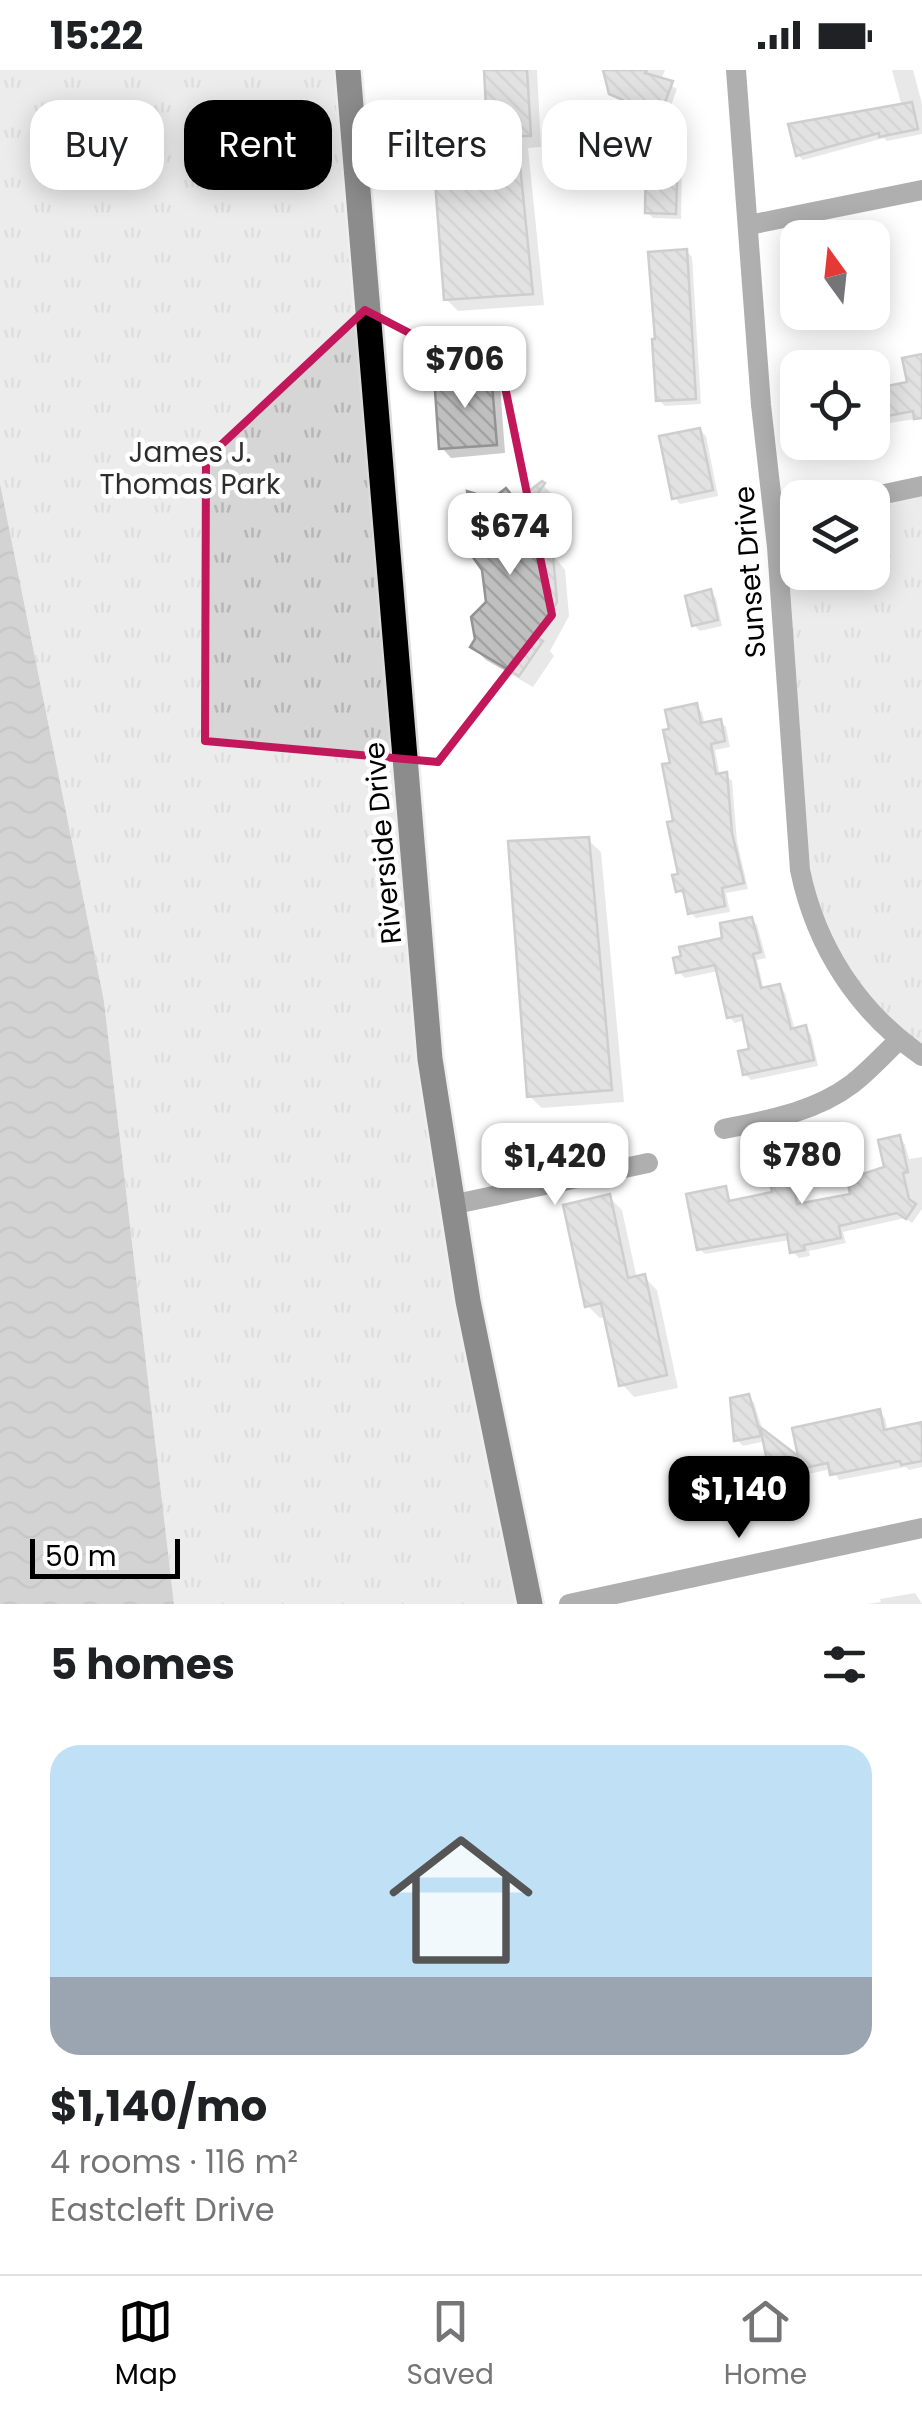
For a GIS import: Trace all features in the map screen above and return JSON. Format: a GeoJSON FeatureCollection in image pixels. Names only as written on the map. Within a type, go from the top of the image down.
{"type":"FeatureCollection","features":[{"type":"Feature","properties":{"kind":"main road","name":"Riverside Drive"},"geometry":{"type":"LineString","coordinates":[[348,70],[430,1059],[451,1205],[530,1604]]}},
{"type":"Feature","properties":{"kind":"street","name":"Sunset Drive"},"geometry":{"type":"LineString","coordinates":[[736,70],[761,405],[774,516],[793,803],[805,896],[819,931],[854,994],[899,1040],[922,1056]]}},
{"type":"Feature","properties":{"kind":"street"},"geometry":{"type":"LineString","coordinates":[[748,225],[922,190]]}},
{"type":"Feature","properties":{"kind":"street"},"geometry":{"type":"LineString","coordinates":[[890,493],[922,486]]}},
{"type":"Feature","properties":{"kind":"street"},"geometry":{"type":"LineString","coordinates":[[774,516],[780,515]]}},
{"type":"Feature","properties":{"kind":"street"},"geometry":{"type":"LineString","coordinates":[[724,1129],[820,1104],[850,1086],[899,1040]]}},
{"type":"Feature","properties":{"kind":"street"},"geometry":{"type":"LineString","coordinates":[[451,1205],[648,1163]]}},
{"type":"Feature","properties":{"kind":"street"},"geometry":{"type":"LineString","coordinates":[[568,1604],[922,1528]]}},
{"type":"Feature","properties":{"kind":"highlighted area"},"geometry":{"type":"Polygon","coordinates":[[[365,310],[504,382],[552,615],[438,762],[205,741],[206,459],[365,310]]]}},
{"type":"Feature","properties":{"kind":"green space","name":"James J. Thomas Park"},"geometry":{"type":"Polygon","coordinates":[[[0,70],[348,70],[352,190],[358,190],[430,1059],[530,1604],[174,1604],[104,1001],[0,483],[0,70]]]}},
{"type":"Feature","properties":{"kind":"green space"},"geometry":{"type":"Polygon","coordinates":[[[922,486],[922,1056],[881,1025],[805,896],[780,590],[890,590],[890,494],[922,486]]]}},
{"type":"Feature","properties":{"kind":"green space"},"geometry":{"type":"Polygon","coordinates":[[[780,515],[780,590],[774,516],[780,515]]]}},
{"type":"Feature","properties":{"kind":"water"},"geometry":{"type":"Polygon","coordinates":[[[0,483],[104,1001],[174,1604],[0,1604],[0,483]]]}},
{"type":"Feature","properties":{"kind":"building"},"geometry":{"type":"Polygon","coordinates":[[[484,70],[527,70],[531,136],[522,136],[522,100],[486,100],[484,70]]]}},
{"type":"Feature","properties":{"kind":"building"},"geometry":{"type":"Polygon","coordinates":[[[603,70],[647,70],[645,73],[673,81],[666,100],[623,100],[609,94],[603,70]]]}},
{"type":"Feature","properties":{"kind":"building"},"geometry":{"type":"Polygon","coordinates":[[[912,102],[918,129],[879,137],[879,133],[796,156],[788,124],[912,102]]]}},
{"type":"Feature","properties":{"kind":"building"},"geometry":{"type":"Polygon","coordinates":[[[522,185],[533,294],[444,300],[436,190],[522,190],[522,185]]]}},
{"type":"Feature","properties":{"kind":"building"},"geometry":{"type":"Polygon","coordinates":[[[645,190],[677,190],[676,214],[645,213],[645,190]]]}},
{"type":"Feature","properties":{"kind":"building"},"geometry":{"type":"Polygon","coordinates":[[[687,249],[696,399],[656,401],[648,252],[687,249]]]}},
{"type":"Feature","properties":{"kind":"building"},"geometry":{"type":"Polygon","coordinates":[[[922,354],[922,418],[914,419],[913,411],[890,415],[890,385],[907,382],[902,358],[922,354]]]}},
{"type":"Feature","properties":{"kind":"building"},"geometry":{"type":"Polygon","coordinates":[[[491,372],[497,445],[439,449],[434,376],[491,372]]]}},
{"type":"Feature","properties":{"kind":"building"},"geometry":{"type":"Polygon","coordinates":[[[700,428],[713,490],[672,499],[659,436],[700,428]]]}},
{"type":"Feature","properties":{"kind":"building"},"geometry":{"type":"Polygon","coordinates":[[[542,481],[545,483],[526,510],[534,522],[529,524],[553,555],[557,602],[538,638],[543,641],[519,676],[470,647],[475,639],[471,617],[486,602],[482,570],[470,553],[472,541],[458,522],[471,513],[467,491],[492,499],[506,488],[516,501],[542,481]]]}},
{"type":"Feature","properties":{"kind":"building"},"geometry":{"type":"Polygon","coordinates":[[[711,589],[718,620],[692,626],[685,596],[711,589]]]}},
{"type":"Feature","properties":{"kind":"building"},"geometry":{"type":"Polygon","coordinates":[[[697,703],[701,723],[721,719],[725,741],[711,744],[716,774],[727,772],[732,833],[744,883],[722,888],[725,906],[688,914],[683,890],[676,892],[672,875],[678,874],[667,822],[673,821],[662,764],[670,763],[663,730],[669,729],[665,710],[697,703]]]}},
{"type":"Feature","properties":{"kind":"building"},"geometry":{"type":"Polygon","coordinates":[[[589,837],[612,1090],[527,1097],[508,841],[589,837]]]}},
{"type":"Feature","properties":{"kind":"building"},"geometry":{"type":"Polygon","coordinates":[[[752,917],[761,952],[753,954],[761,988],[780,984],[791,1029],[806,1025],[814,1060],[743,1075],[738,1051],[749,1049],[742,1015],[727,1018],[715,965],[676,973],[673,958],[681,956],[679,947],[722,938],[720,923],[752,917]]]}},
{"type":"Feature","properties":{"kind":"building"},"geometry":{"type":"Polygon","coordinates":[[[900,1135],[909,1199],[916,1204],[906,1219],[897,1213],[839,1226],[841,1238],[804,1245],[805,1250],[790,1253],[787,1234],[697,1250],[686,1194],[726,1186],[729,1201],[772,1192],[769,1177],[791,1173],[797,1204],[850,1194],[847,1179],[884,1167],[878,1140],[900,1135]]]}},
{"type":"Feature","properties":{"kind":"building"},"geometry":{"type":"Polygon","coordinates":[[[610,1194],[628,1278],[645,1274],[667,1375],[619,1386],[601,1303],[585,1307],[563,1205],[610,1194]]]}},
{"type":"Feature","properties":{"kind":"building"},"geometry":{"type":"Polygon","coordinates":[[[749,1394],[761,1436],[734,1441],[730,1398],[749,1394]]]}},
{"type":"Feature","properties":{"kind":"building"},"geometry":{"type":"Polygon","coordinates":[[[880,1409],[884,1430],[922,1422],[922,1461],[901,1465],[900,1461],[830,1475],[828,1463],[770,1475],[760,1427],[798,1456],[792,1428],[880,1409]]]}}]}
